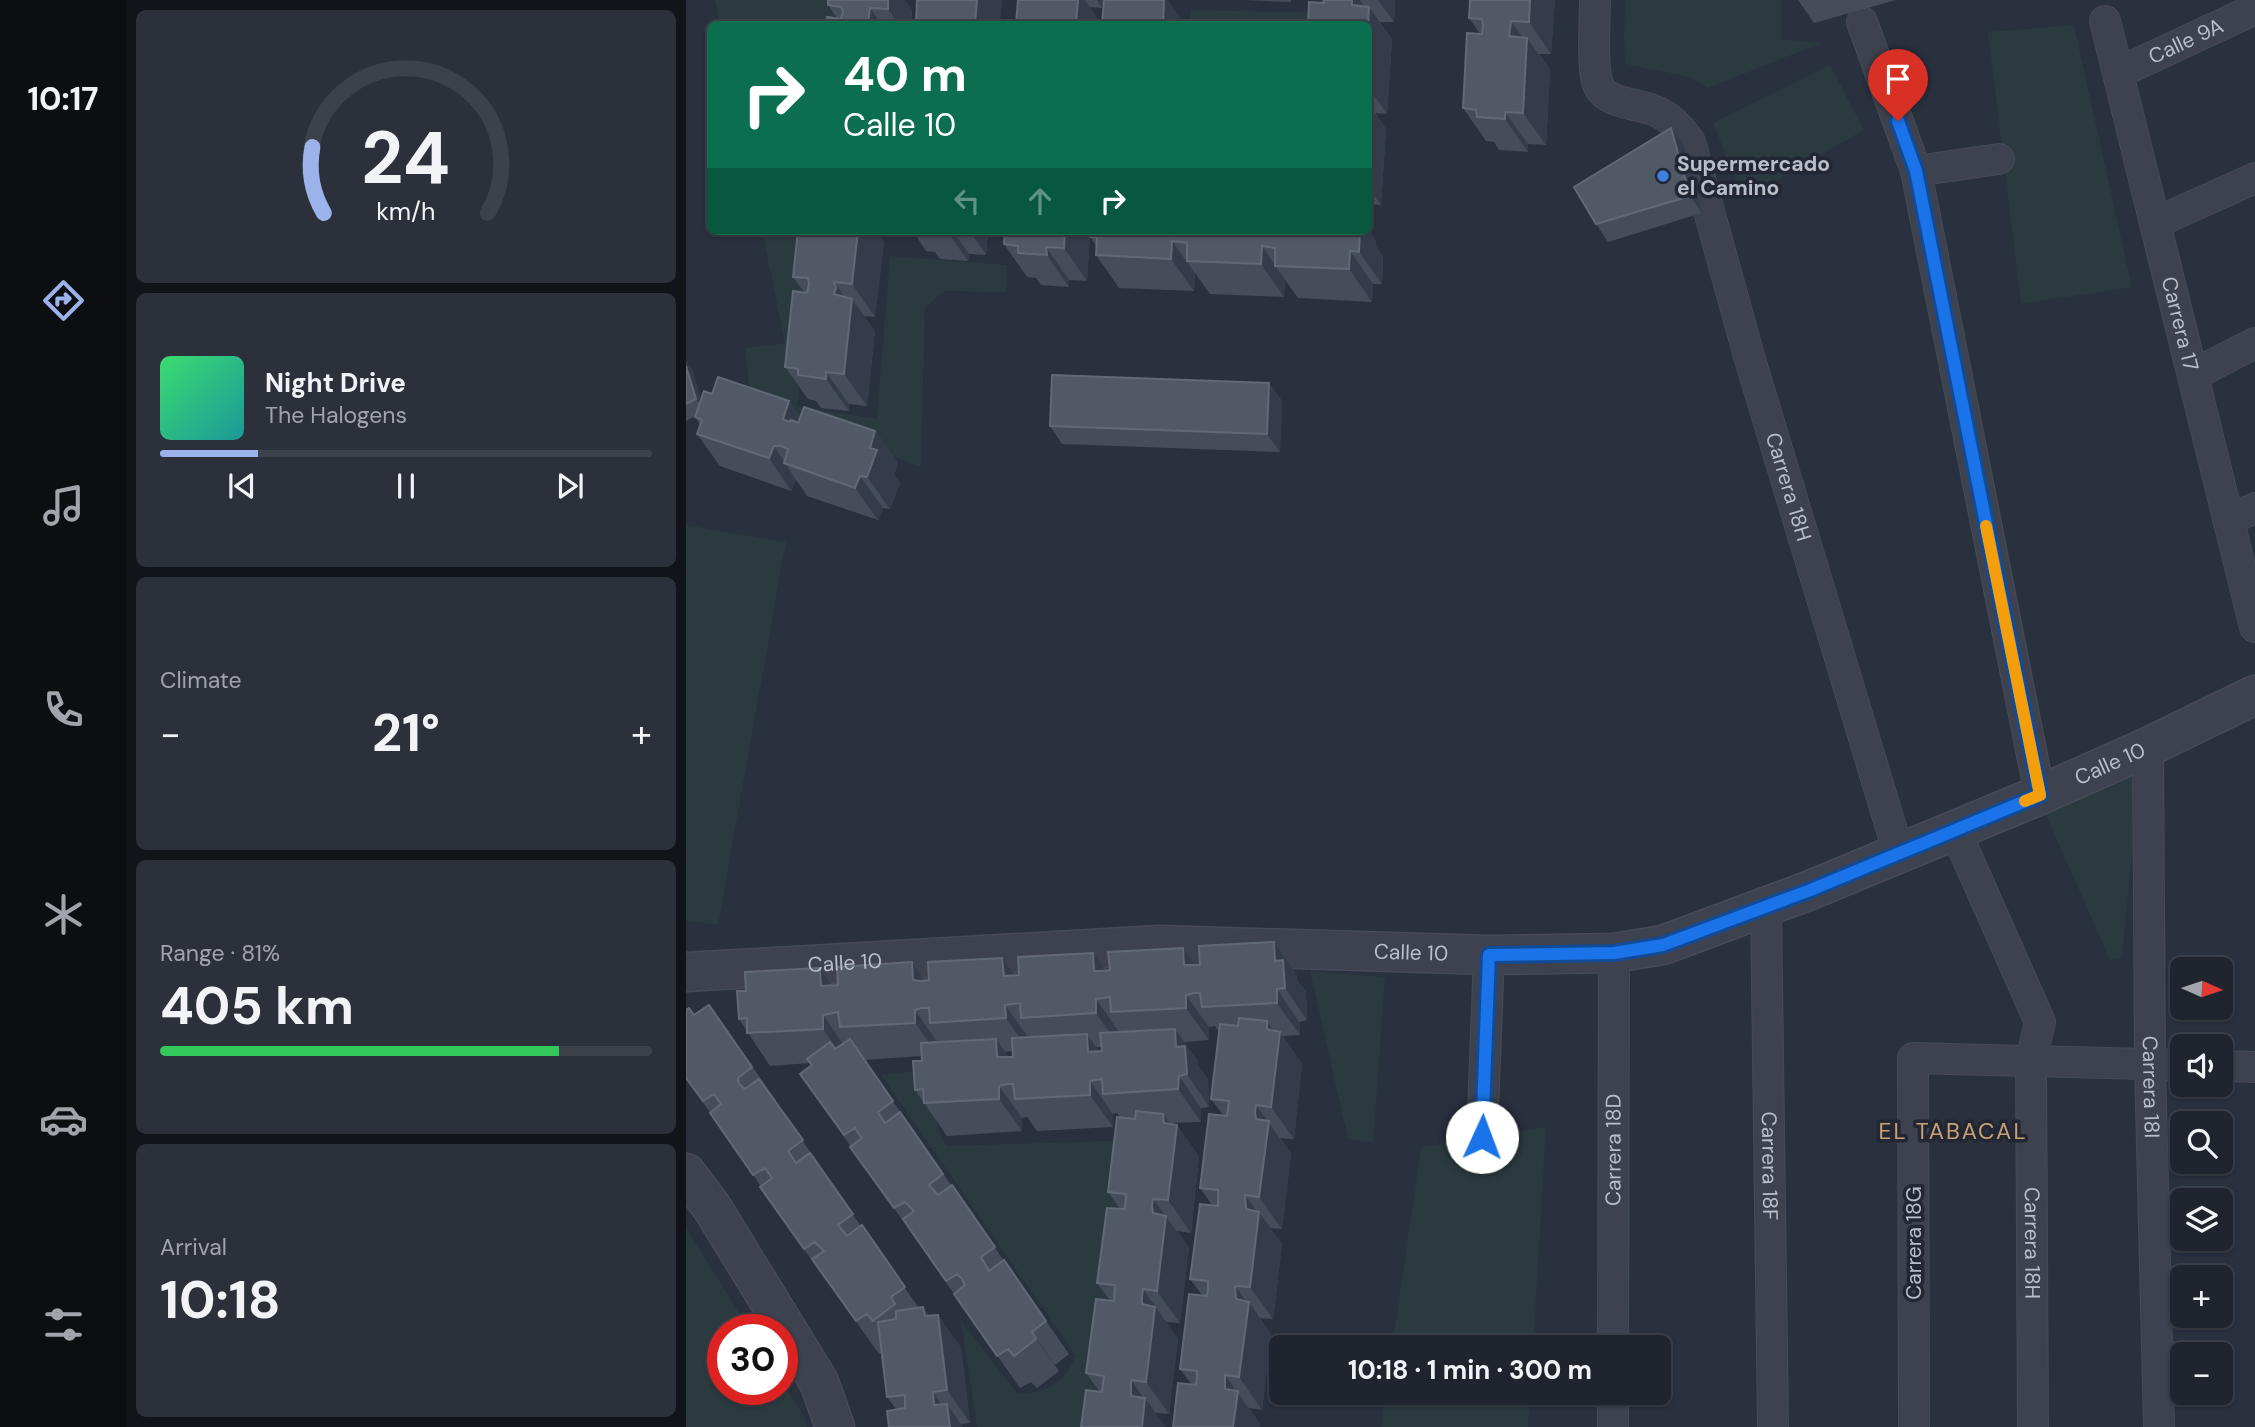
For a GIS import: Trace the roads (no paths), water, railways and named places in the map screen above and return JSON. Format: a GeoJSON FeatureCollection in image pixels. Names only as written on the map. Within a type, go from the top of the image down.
{"type":"FeatureCollection","features":[{"type":"Feature","properties":{"kind":"street","name":"Carrera 18H"},"geometry":{"type":"LineString","coordinates":[[1595,0],[1596,79],[1603,93],[1624,104],[1653,110],[1676,123],[1690,142],[1749,356],[1899,854]]}},
{"type":"Feature","properties":{"kind":"street","name":"Calle 9A"},"geometry":{"type":"LineString","coordinates":[[2118,73],[2255,9]]}},
{"type":"Feature","properties":{"kind":"street","name":"Carrera 17"},"geometry":{"type":"LineString","coordinates":[[2105,21],[2193,375],[2242,514],[2255,626]]}},
{"type":"Feature","properties":{"kind":"street"},"geometry":{"type":"LineString","coordinates":[[1862,22],[1916,171],[2040,795]]}},
{"type":"Feature","properties":{"kind":"street"},"geometry":{"type":"LineString","coordinates":[[1916,171],[1999,159]]}},
{"type":"Feature","properties":{"kind":"street"},"geometry":{"type":"LineString","coordinates":[[2155,223],[2255,178]]}},
{"type":"Feature","properties":{"kind":"street"},"geometry":{"type":"LineString","coordinates":[[2193,375],[2255,343]]}},
{"type":"Feature","properties":{"kind":"street","name":"Calle 10"},"geometry":{"type":"LineString","coordinates":[[686,972],[1159,945],[1489,955],[1614,953],[1663,945],[1766,907],[2040,795],[2255,695]]}},
{"type":"Feature","properties":{"kind":"street","name":"Carrera 18I"},"geometry":{"type":"LineString","coordinates":[[2148,747],[2150,1064],[2159,1427]]}},
{"type":"Feature","properties":{"kind":"street","name":"Carrera 18H"},"geometry":{"type":"LineString","coordinates":[[1955,830],[2040,1022],[2031,1061],[2033,1427]]}},
{"type":"Feature","properties":{"kind":"street","name":"Carrera 18F"},"geometry":{"type":"LineString","coordinates":[[1766,907],[1773,1427]]}},
{"type":"Feature","properties":{"kind":"street","name":"Carrera 18D"},"geometry":{"type":"LineString","coordinates":[[1613,1335],[1614,953]]}},
{"type":"Feature","properties":{"kind":"street"},"geometry":{"type":"LineString","coordinates":[[1482,1137],[1489,955]]}},
{"type":"Feature","properties":{"kind":"street","name":"Carrera 18G"},"geometry":{"type":"LineString","coordinates":[[1914,1427],[1913,1058],[2031,1061]]}},
{"type":"Feature","properties":{"kind":"street"},"geometry":{"type":"LineString","coordinates":[[2031,1061],[2170,1065]]}},
{"type":"Feature","properties":{"kind":"street"},"geometry":{"type":"LineString","coordinates":[[2233,1066],[2255,1067]]}},
{"type":"Feature","properties":{"kind":"street"},"geometry":{"type":"LineString","coordinates":[[686,1173],[712,1206],[819,1381],[835,1427]]}},
{"type":"Feature","properties":{"kind":"street"},"geometry":{"type":"LineString","coordinates":[[1613,1405],[1613,1427]]}},
{"type":"Feature","properties":{"kind":"place","name":"Supermercado el Camino"},"geometry":{"type":"Point","coordinates":[1663,176]}},
{"type":"Feature","properties":{"kind":"district","name":"EL TABACAL"},"geometry":{"type":"Point","coordinates":[1953,1131]}}]}
